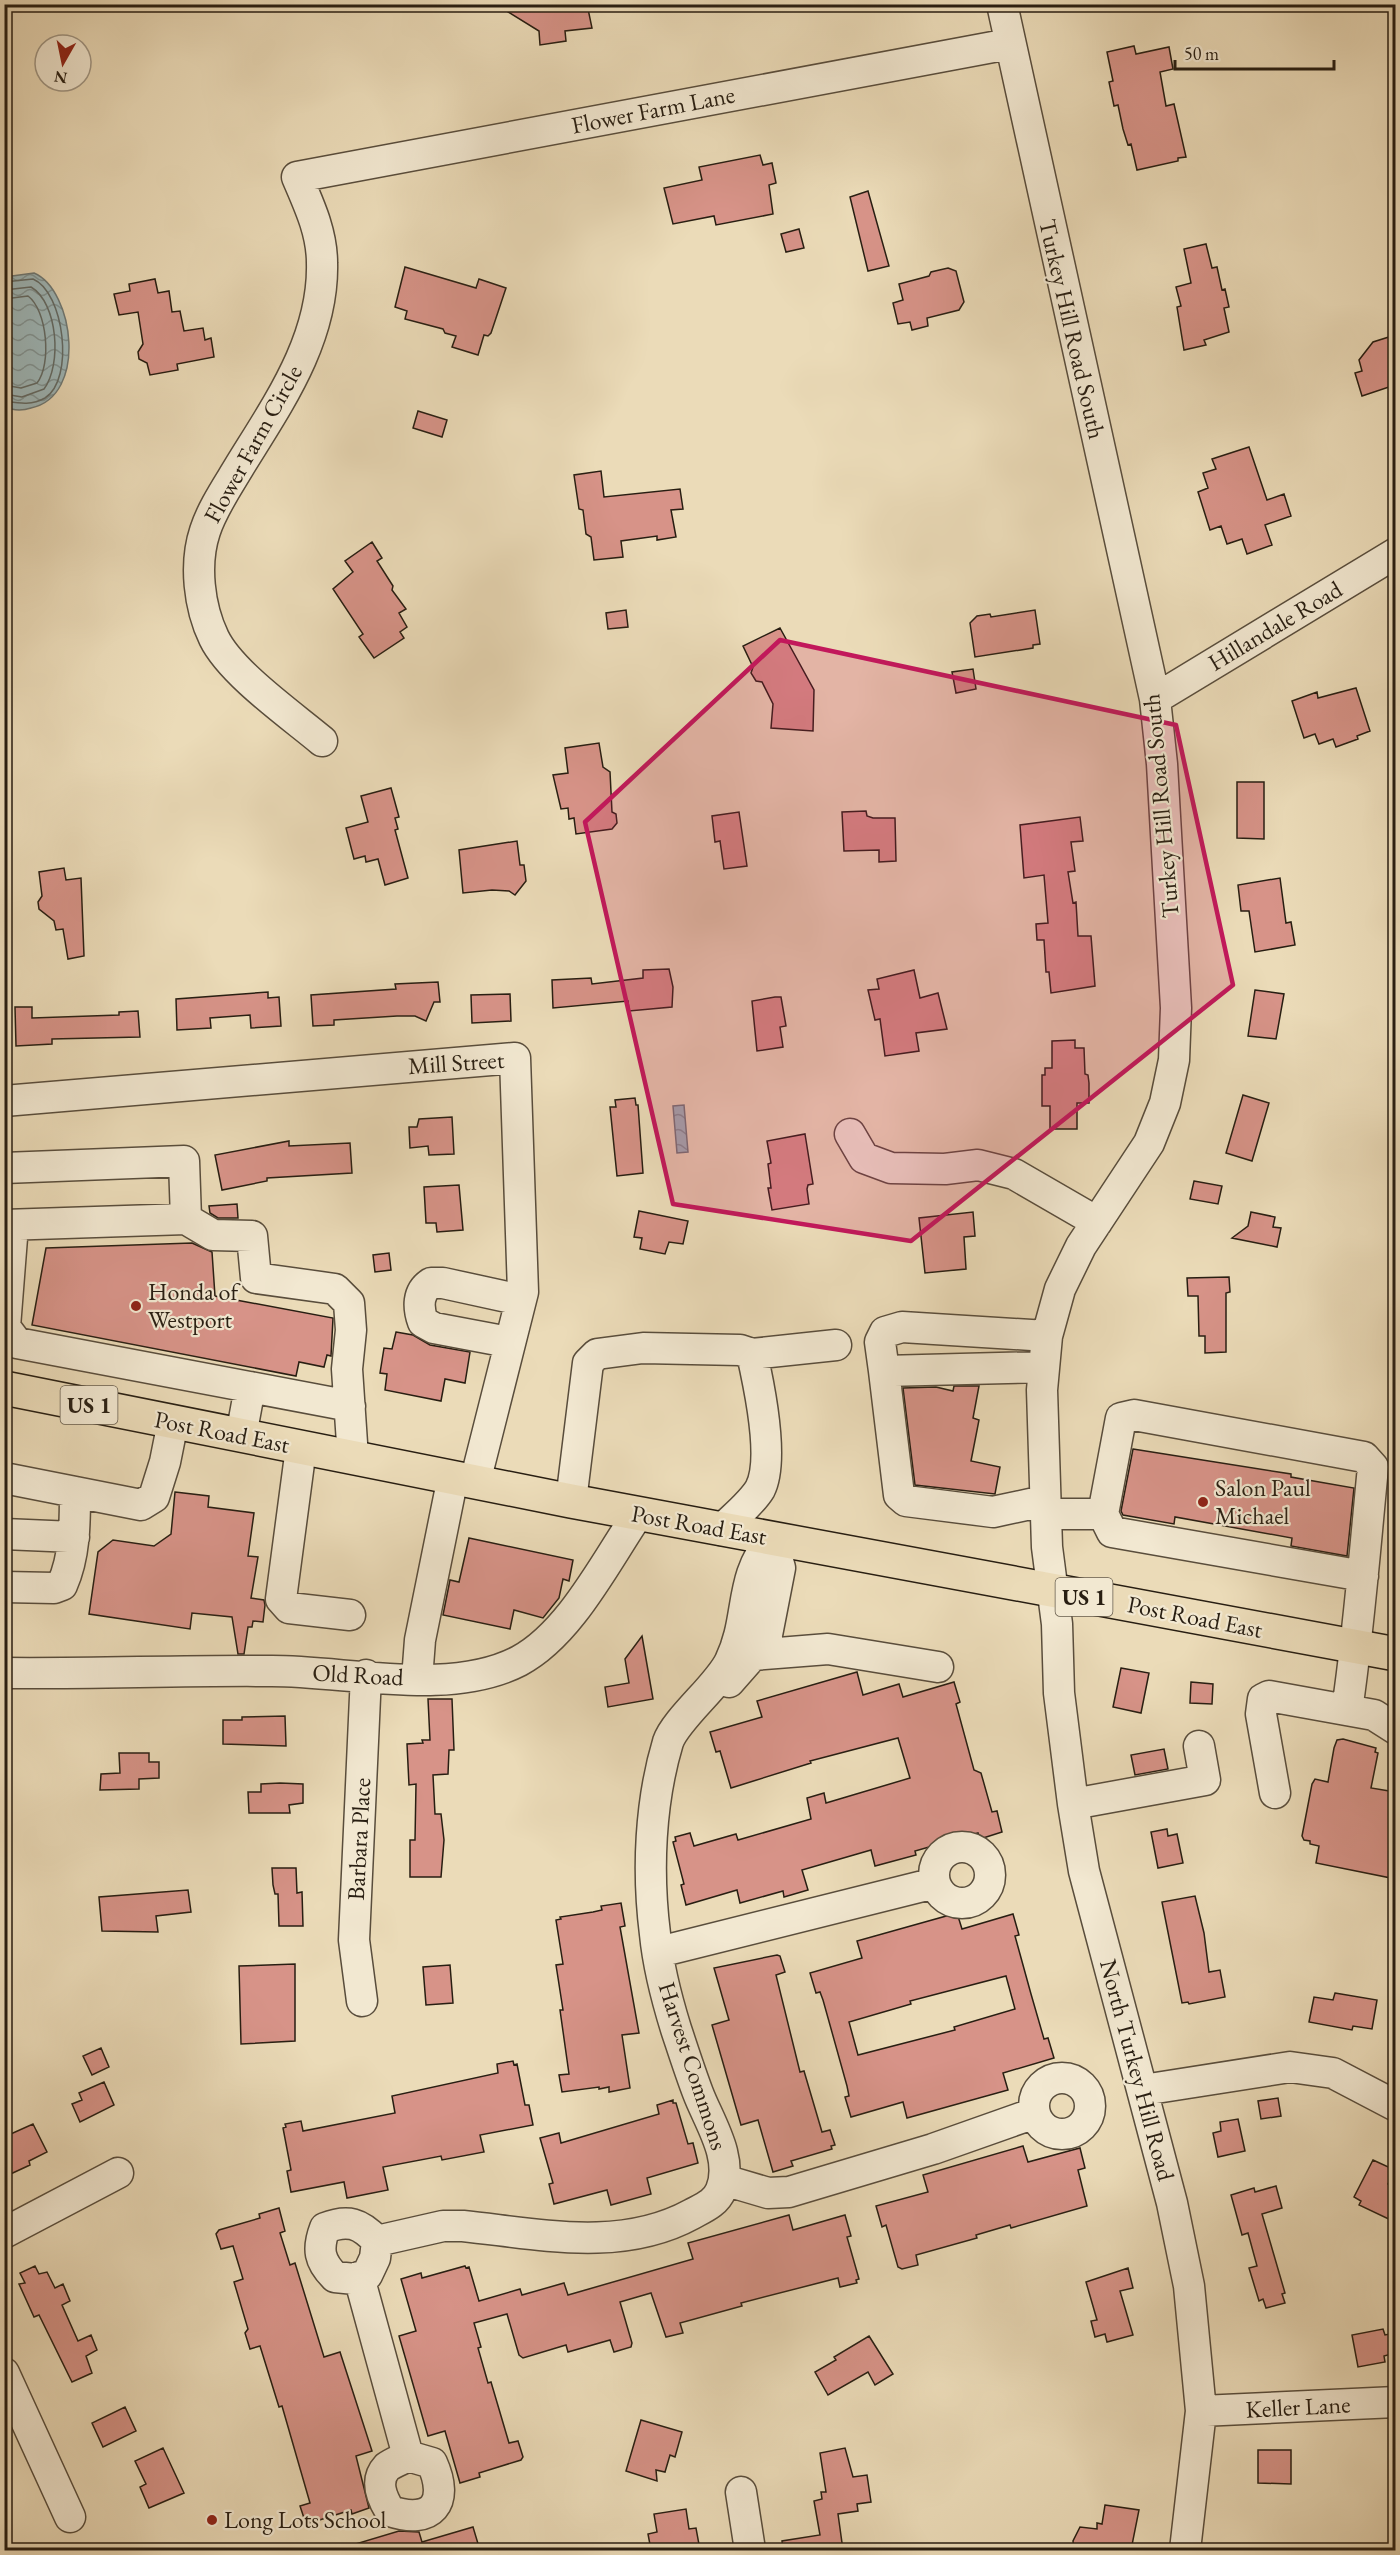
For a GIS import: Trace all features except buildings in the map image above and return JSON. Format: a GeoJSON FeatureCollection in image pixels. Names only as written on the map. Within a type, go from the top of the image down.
{"type":"FeatureCollection","features":[{"type":"Feature","properties":{"kind":"main road","name":"Post Road East"},"geometry":{"type":"LineString","coordinates":[[4,1388],[571,1502],[1395,1654]]}},
{"type":"Feature","properties":{"kind":"street","name":"Turkey Hill Road South"},"geometry":{"type":"LineString","coordinates":[[1002,4],[1155,699],[1162,764],[1174,973],[1174,1060],[1165,1104],[1149,1143],[1069,1268],[1060,1289],[1047,1336],[1043,1367],[1045,1508],[1053,1592]]}},
{"type":"Feature","properties":{"kind":"street","name":"Flower Farm Lane"},"geometry":{"type":"LineString","coordinates":[[297,177],[1009,44]]}},
{"type":"Feature","properties":{"kind":"street","name":"Flower Farm Circle"},"geometry":{"type":"LineString","coordinates":[[297,177],[317,226],[322,264],[318,303],[309,341],[291,382],[227,487],[205,531],[198,567],[204,604],[214,638],[232,663],[322,741]]}},
{"type":"Feature","properties":{"kind":"street","name":"Hillandale Road"},"geometry":{"type":"LineString","coordinates":[[1155,699],[1395,553]]}},
{"type":"Feature","properties":{"kind":"street","name":"Mill Street"},"geometry":{"type":"LineString","coordinates":[[4,1101],[515,1058],[523,1292],[464,1479],[420,1640],[417,1679]]}},
{"type":"Feature","properties":{"kind":"street"},"geometry":{"type":"LineString","coordinates":[[850,1134],[864,1158],[891,1168],[945,1169],[978,1165],[1014,1174],[1097,1222]]}},
{"type":"Feature","properties":{"kind":"street"},"geometry":{"type":"LineString","coordinates":[[4,1168],[184,1161],[186,1219]]}},
{"type":"Feature","properties":{"kind":"street"},"geometry":{"type":"LineString","coordinates":[[350,1406],[17,1343],[5,1327],[8,1234],[186,1219],[213,1235],[252,1236],[256,1278],[336,1289],[349,1303],[351,1330],[347,1369],[350,1406],[353,1458]]}},
{"type":"Feature","properties":{"kind":"street"},"geometry":{"type":"LineString","coordinates":[[508,1342],[434,1328],[423,1322],[420,1313],[421,1293],[431,1283],[444,1283],[521,1300]]}},
{"type":"Feature","properties":{"kind":"street"},"geometry":{"type":"LineString","coordinates":[[1047,1336],[902,1327],[885,1332],[880,1342],[899,1495],[906,1501],[993,1512],[1045,1508],[1103,1514]]}},
{"type":"Feature","properties":{"kind":"street"},"geometry":{"type":"LineString","coordinates":[[571,1502],[588,1363],[597,1354],[643,1348],[740,1350],[752,1354],[836,1345]]}},
{"type":"Feature","properties":{"kind":"street"},"geometry":{"type":"LineString","coordinates":[[721,1530],[759,1490],[765,1473],[764,1418],[752,1354]]}},
{"type":"Feature","properties":{"kind":"street"},"geometry":{"type":"LineString","coordinates":[[884,1371],[1043,1367]]}},
{"type":"Feature","properties":{"kind":"street"},"geometry":{"type":"LineString","coordinates":[[241,1436],[250,1387]]}},
{"type":"Feature","properties":{"kind":"street"},"geometry":{"type":"LineString","coordinates":[[1347,1710],[1356,1647],[1363,1575],[1373,1467],[1364,1457],[1134,1415],[1122,1418],[1103,1514],[1112,1532],[1363,1575]]}},
{"type":"Feature","properties":{"kind":"street"},"geometry":{"type":"LineString","coordinates":[[4,1478],[141,1505],[154,1497],[165,1462],[173,1422]]}},
{"type":"Feature","properties":{"kind":"street"},"geometry":{"type":"LineString","coordinates":[[301,1448],[281,1599],[289,1608],[350,1615]]}},
{"type":"Feature","properties":{"kind":"street"},"geometry":{"type":"LineString","coordinates":[[4,1587],[54,1588],[62,1585],[68,1573],[74,1538],[75,1492]]}},
{"type":"Feature","properties":{"kind":"street","name":"Old Road"},"geometry":{"type":"LineString","coordinates":[[4,1673],[273,1671],[417,1679],[475,1675],[506,1667],[534,1651],[569,1616],[638,1514]]}},
{"type":"Feature","properties":{"kind":"street"},"geometry":{"type":"LineString","coordinates":[[4,1534],[74,1538]]}},
{"type":"Feature","properties":{"kind":"street","name":"Harvest Commons"},"geometry":{"type":"LineString","coordinates":[[664,1764],[687,1730],[766,1640],[778,1579],[778,1557],[772,1539]]}},
{"type":"Feature","properties":{"kind":"street","name":"Harvest Commons"},"geometry":{"type":"LineString","coordinates":[[377,2241],[453,2226],[588,2239],[637,2233],[686,2217],[716,2200],[724,2180],[717,2135],[699,2095],[676,2026],[655,1935],[651,1845],[654,1809],[669,1739],[730,1662],[740,1633],[751,1573],[759,1554],[772,1539]]}},
{"type":"Feature","properties":{"kind":"street","name":"North Turkey Hill Road"},"geometry":{"type":"LineString","coordinates":[[1053,1592],[1059,1693],[1084,1871],[1172,2203],[1189,2286],[1201,2411],[1185,2550]]}},
{"type":"Feature","properties":{"kind":"street"},"geometry":{"type":"LineString","coordinates":[[753,1655],[828,1649],[938,1667]]}},
{"type":"Feature","properties":{"kind":"street","name":"Barbara Place"},"geometry":{"type":"LineString","coordinates":[[362,2001],[354,1940],[366,1675]]}},
{"type":"Feature","properties":{"kind":"street"},"geometry":{"type":"LineString","coordinates":[[1275,1794],[1261,1714],[1263,1699],[1269,1696],[1374,1715],[1395,1729]]}},
{"type":"Feature","properties":{"kind":"street"},"geometry":{"type":"LineString","coordinates":[[1073,1804],[1205,1780],[1199,1746]]}},
{"type":"Feature","properties":{"kind":"street"},"geometry":{"type":"LineString","coordinates":[[659,1952],[935,1883]]}},
{"type":"Feature","properties":{"kind":"street"},"geometry":{"type":"LineString","coordinates":[[1143,2090],[1235,2073],[1290,2067],[1333,2073],[1395,2106]]}},
{"type":"Feature","properties":{"kind":"street"},"geometry":{"type":"LineString","coordinates":[[724,2180],[768,2193],[789,2192],[933,2149],[1035,2113]]}},
{"type":"Feature","properties":{"kind":"street"},"geometry":{"type":"LineString","coordinates":[[4,2233],[118,2173]]}},
{"type":"Feature","properties":{"kind":"street"},"geometry":{"type":"LineString","coordinates":[[342,2221],[355,2223],[377,2241],[375,2258],[367,2275],[360,2277],[335,2277],[323,2265],[318,2245],[325,2228],[342,2221]]}},
{"type":"Feature","properties":{"kind":"street"},"geometry":{"type":"LineString","coordinates":[[360,2277],[408,2456]]}},
{"type":"Feature","properties":{"kind":"street"},"geometry":{"type":"LineString","coordinates":[[4,2373],[70,2517]]}},
{"type":"Feature","properties":{"kind":"street","name":"Keller Lane"},"geometry":{"type":"LineString","coordinates":[[1201,2411],[1395,2402]]}},
{"type":"Feature","properties":{"kind":"street"},"geometry":{"type":"LineString","coordinates":[[741,2492],[750,2550]]}},
{"type":"Feature","properties":{"kind":"highlighted area"},"geometry":{"type":"Polygon","coordinates":[[[780,640],[1176,725],[1233,985],[911,1241],[673,1204],[585,822],[780,640]]]}},
{"type":"Feature","properties":{"kind":"water"},"geometry":{"type":"Polygon","coordinates":[[[34,273],[48,283],[66,320],[69,342],[68,364],[61,384],[49,399],[28,409],[14,410],[4,406],[5,277],[34,273]]]}},
{"type":"Feature","properties":{"kind":"water"},"geometry":{"type":"Polygon","coordinates":[[[684,1105],[688,1152],[677,1153],[673,1106],[684,1105]]]}},
{"type":"Feature","properties":{"kind":"place","name":"Honda of Westport"},"geometry":{"type":"Point","coordinates":[136,1306]}},
{"type":"Feature","properties":{"kind":"place","name":"Salon Paul Michael"},"geometry":{"type":"Point","coordinates":[1203,1502]}},
{"type":"Feature","properties":{"kind":"place","name":"Long Lots School"},"geometry":{"type":"Point","coordinates":[212,2520]}}]}
